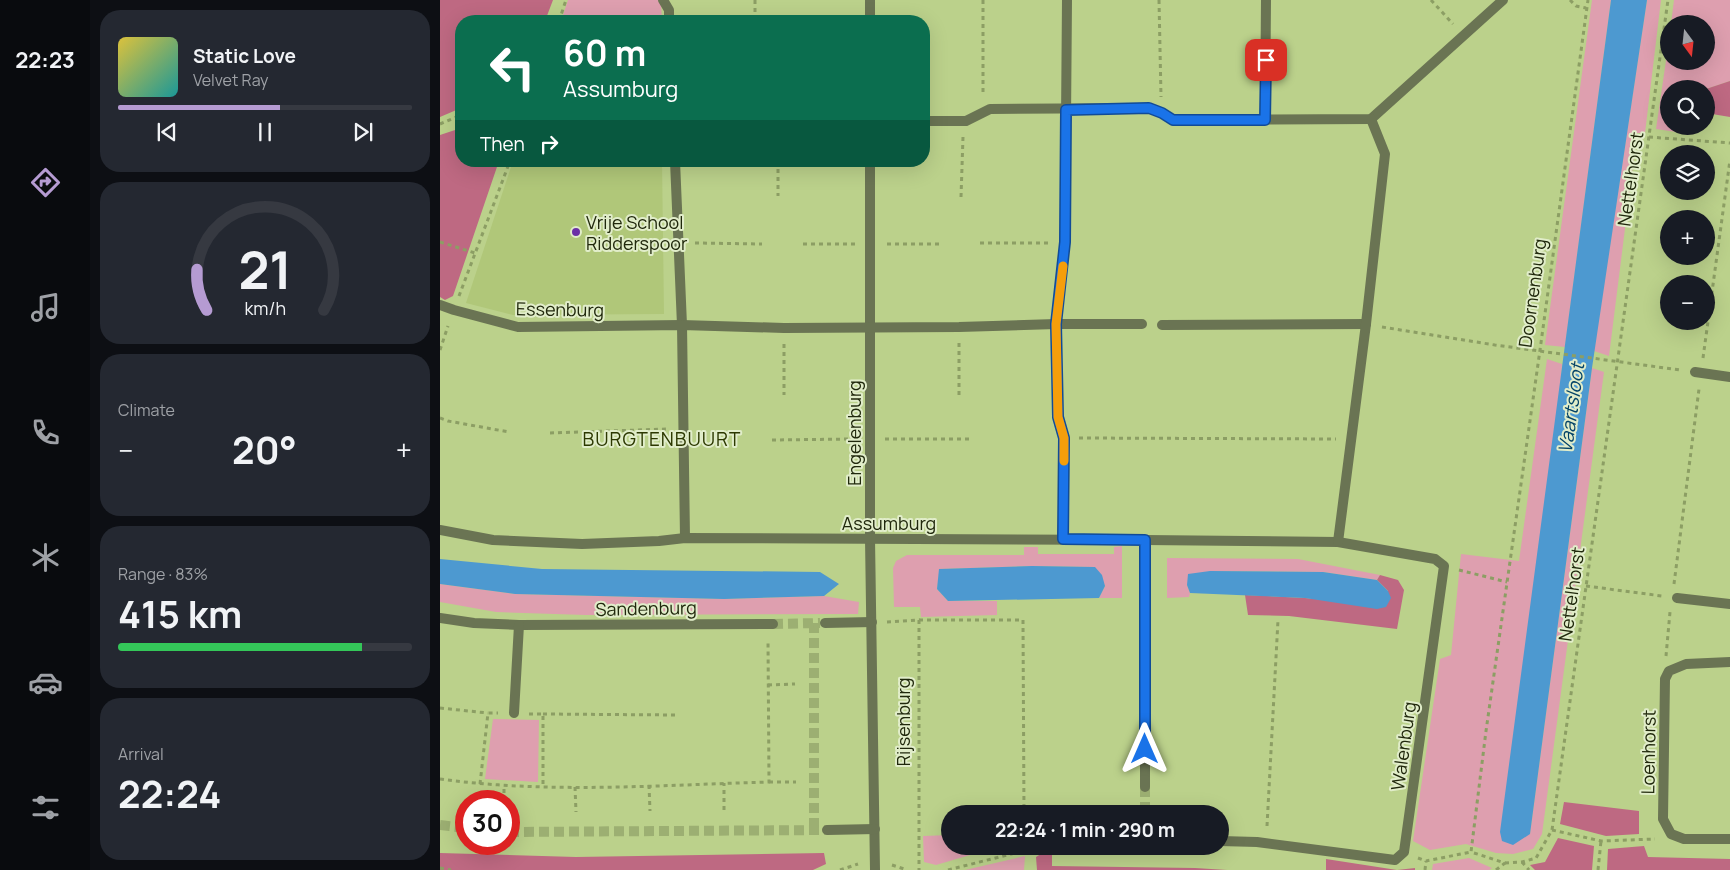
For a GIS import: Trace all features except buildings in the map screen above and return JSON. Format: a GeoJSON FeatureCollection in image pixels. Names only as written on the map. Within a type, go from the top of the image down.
{"type":"FeatureCollection","features":[{"type":"Feature","properties":{"kind":"street"},"geometry":{"type":"LineString","coordinates":[[663,0],[669,10],[669,15]]}},
{"type":"Feature","properties":{"kind":"street"},"geometry":{"type":"LineString","coordinates":[[870,0],[870,15]]}},
{"type":"Feature","properties":{"kind":"street"},"geometry":{"type":"LineString","coordinates":[[1063,539],[1064,438],[1058,417],[1056,324],[1065,242],[1068,0]]}},
{"type":"Feature","properties":{"kind":"street"},"geometry":{"type":"LineString","coordinates":[[1265,120],[1266,0]]}},
{"type":"Feature","properties":{"kind":"street"},"geometry":{"type":"LineString","coordinates":[[930,121],[964,121],[990,109],[1149,108],[1173,120],[1371,119],[1503,0]]}},
{"type":"Feature","properties":{"kind":"street"},"geometry":{"type":"LineString","coordinates":[[1371,119],[1385,154],[1366,324],[1338,542],[1435,559],[1444,566]]}},
{"type":"Feature","properties":{"kind":"street"},"geometry":{"type":"LineString","coordinates":[[675,167],[682,325],[685,538]]}},
{"type":"Feature","properties":{"kind":"street","name":"Engelenburg"},"geometry":{"type":"LineString","coordinates":[[870,167],[870,539]]}},
{"type":"Feature","properties":{"kind":"street","name":"Essenburg"},"geometry":{"type":"LineString","coordinates":[[440,305],[518,327],[682,325]]}},
{"type":"Feature","properties":{"kind":"street"},"geometry":{"type":"LineString","coordinates":[[682,325],[784,328],[959,328],[1056,324],[1142,324]]}},
{"type":"Feature","properties":{"kind":"street"},"geometry":{"type":"LineString","coordinates":[[1162,325],[1366,324]]}},
{"type":"Feature","properties":{"kind":"street"},"geometry":{"type":"LineString","coordinates":[[1698,373],[1730,377]]}},
{"type":"Feature","properties":{"kind":"street","name":"Assumburg"},"geometry":{"type":"LineString","coordinates":[[440,530],[493,540],[582,544],[685,538],[1338,542]]}},
{"type":"Feature","properties":{"kind":"street","name":"Rijsenburg"},"geometry":{"type":"LineString","coordinates":[[870,539],[875,870]]}},
{"type":"Feature","properties":{"kind":"street"},"geometry":{"type":"LineString","coordinates":[[1145,540],[1145,787]]}},
{"type":"Feature","properties":{"kind":"street","name":"Walenburg"},"geometry":{"type":"LineString","coordinates":[[1229,841],[1266,843],[1395,860],[1404,852],[1444,566]]}},
{"type":"Feature","properties":{"kind":"street"},"geometry":{"type":"LineString","coordinates":[[1674,598],[1730,604]]}},
{"type":"Feature","properties":{"kind":"street","name":"Sandenburg"},"geometry":{"type":"LineString","coordinates":[[440,618],[474,623],[519,625],[773,624]]}},
{"type":"Feature","properties":{"kind":"street"},"geometry":{"type":"LineString","coordinates":[[825,623],[872,622]]}},
{"type":"Feature","properties":{"kind":"street"},"geometry":{"type":"LineString","coordinates":[[514,714],[519,625]]}},
{"type":"Feature","properties":{"kind":"street"},"geometry":{"type":"LineString","coordinates":[[1669,671],[1686,664],[1730,662]]}},
{"type":"Feature","properties":{"kind":"street","name":"Loenhorst"},"geometry":{"type":"LineString","coordinates":[[1669,671],[1665,679],[1663,819],[1671,834]]}},
{"type":"Feature","properties":{"kind":"street"},"geometry":{"type":"LineString","coordinates":[[828,830],[875,829]]}},
{"type":"Feature","properties":{"kind":"street"},"geometry":{"type":"LineString","coordinates":[[1671,834],[1684,839],[1730,839]]}},
{"type":"Feature","properties":{"kind":"path"},"geometry":{"type":"LineString","coordinates":[[561,15],[566,0]]}},
{"type":"Feature","properties":{"kind":"path"},"geometry":{"type":"LineString","coordinates":[[754,0],[755,15]]}},
{"type":"Feature","properties":{"kind":"path"},"geometry":{"type":"LineString","coordinates":[[983,0],[983,111]]}},
{"type":"Feature","properties":{"kind":"path"},"geometry":{"type":"LineString","coordinates":[[1159,0],[1162,113]]}},
{"type":"Feature","properties":{"kind":"path"},"geometry":{"type":"LineString","coordinates":[[1431,0],[1463,36]]}},
{"type":"Feature","properties":{"kind":"path"},"geometry":{"type":"LineString","coordinates":[[1570,0],[1576,6],[1586,8]]}},
{"type":"Feature","properties":{"kind":"path","name":"Doornenburg"},"geometry":{"type":"LineString","coordinates":[[1471,852],[1486,731],[1588,0]]}},
{"type":"Feature","properties":{"kind":"path","name":"Nettelhorst"},"geometry":{"type":"LineString","coordinates":[[1552,830],[1668,0]]}},
{"type":"Feature","properties":{"kind":"path"},"geometry":{"type":"LineString","coordinates":[[440,124],[455,117]]}},
{"type":"Feature","properties":{"kind":"path"},"geometry":{"type":"LineString","coordinates":[[961,197],[964,121]]}},
{"type":"Feature","properties":{"kind":"path"},"geometry":{"type":"LineString","coordinates":[[1650,137],[1730,143]]}},
{"type":"Feature","properties":{"kind":"path"},"geometry":{"type":"LineString","coordinates":[[1669,671],[1666,655],[1674,598],[1698,373],[1730,160]]}},
{"type":"Feature","properties":{"kind":"path"},"geometry":{"type":"LineString","coordinates":[[440,350],[508,167]]}},
{"type":"Feature","properties":{"kind":"path"},"geometry":{"type":"LineString","coordinates":[[778,167],[778,196]]}},
{"type":"Feature","properties":{"kind":"path"},"geometry":{"type":"LineString","coordinates":[[440,242],[475,253]]}},
{"type":"Feature","properties":{"kind":"path"},"geometry":{"type":"LineString","coordinates":[[980,243],[1065,242]]}},
{"type":"Feature","properties":{"kind":"path"},"geometry":{"type":"LineString","coordinates":[[679,243],[762,244]]}},
{"type":"Feature","properties":{"kind":"path","name":"Doornenburg"},"geometry":{"type":"LineString","coordinates":[[1366,324],[1495,345],[1618,362]]}},
{"type":"Feature","properties":{"kind":"path"},"geometry":{"type":"LineString","coordinates":[[784,328],[784,396]]}},
{"type":"Feature","properties":{"kind":"path"},"geometry":{"type":"LineString","coordinates":[[959,328],[959,394]]}},
{"type":"Feature","properties":{"kind":"path"},"geometry":{"type":"LineString","coordinates":[[1618,362],[1660,368]]}},
{"type":"Feature","properties":{"kind":"path"},"geometry":{"type":"LineString","coordinates":[[440,418],[509,432]]}},
{"type":"Feature","properties":{"kind":"path"},"geometry":{"type":"LineString","coordinates":[[550,433],[683,429]]}},
{"type":"Feature","properties":{"kind":"path"},"geometry":{"type":"LineString","coordinates":[[1064,438],[1313,438],[1351,440]]}},
{"type":"Feature","properties":{"kind":"path"},"geometry":{"type":"LineString","coordinates":[[1444,566],[1507,582]]}},
{"type":"Feature","properties":{"kind":"path"},"geometry":{"type":"LineString","coordinates":[[1586,586],[1674,598]]}},
{"type":"Feature","properties":{"kind":"path","name":"Rijsenburg"},"geometry":{"type":"LineString","coordinates":[[919,620],[919,870]]}},
{"type":"Feature","properties":{"kind":"path"},"geometry":{"type":"LineString","coordinates":[[872,622],[1023,620],[1024,805]]}},
{"type":"Feature","properties":{"kind":"path"},"geometry":{"type":"LineString","coordinates":[[1266,843],[1278,620]]}},
{"type":"Feature","properties":{"kind":"path"},"geometry":{"type":"LineString","coordinates":[[768,635],[769,782]]}},
{"type":"Feature","properties":{"kind":"path"},"geometry":{"type":"LineString","coordinates":[[768,685],[795,684]]}},
{"type":"Feature","properties":{"kind":"path"},"geometry":{"type":"LineString","coordinates":[[440,708],[488,713]]}},
{"type":"Feature","properties":{"kind":"path"},"geometry":{"type":"LineString","coordinates":[[543,714],[676,715]]}},
{"type":"Feature","properties":{"kind":"path"},"geometry":{"type":"LineString","coordinates":[[480,784],[482,762]]}},
{"type":"Feature","properties":{"kind":"path"},"geometry":{"type":"LineString","coordinates":[[543,763],[543,787]]}},
{"type":"Feature","properties":{"kind":"path"},"geometry":{"type":"LineString","coordinates":[[440,779],[480,784],[543,787],[796,782]]}},
{"type":"Feature","properties":{"kind":"path"},"geometry":{"type":"LineString","coordinates":[[724,783],[724,810]]}},
{"type":"Feature","properties":{"kind":"path"},"geometry":{"type":"LineString","coordinates":[[504,785],[504,790]]}},
{"type":"Feature","properties":{"kind":"path"},"geometry":{"type":"LineString","coordinates":[[649,785],[650,811]]}},
{"type":"Feature","properties":{"kind":"path"},"geometry":{"type":"LineString","coordinates":[[575,787],[576,812]]}},
{"type":"Feature","properties":{"kind":"path"},"geometry":{"type":"LineString","coordinates":[[1425,870],[1426,861],[1471,852],[1504,863],[1522,862],[1536,858],[1552,830],[1602,841],[1652,840],[1671,834]]}},
{"type":"Feature","properties":{"kind":"path"},"geometry":{"type":"LineString","coordinates":[[1598,870],[1602,841]]}},
{"type":"Feature","properties":{"kind":"path"},"geometry":{"type":"LineString","coordinates":[[948,870],[1005,855]]}},
{"type":"Feature","properties":{"kind":"path"},"geometry":{"type":"LineString","coordinates":[[1522,862],[1528,870]]}},
{"type":"Feature","properties":{"kind":"path"},"geometry":{"type":"LineString","coordinates":[[1496,870],[1504,863]]}},
{"type":"Feature","properties":{"kind":"path"},"geometry":{"type":"LineString","coordinates":[[440,868],[451,870]]}},
{"type":"Feature","properties":{"kind":"shaded area"},"geometry":{"type":"Polygon","coordinates":[[[440,0],[553,0],[547,15],[455,15],[455,111],[440,117],[440,0]]]}},
{"type":"Feature","properties":{"kind":"shaded area"},"geometry":{"type":"Polygon","coordinates":[[[568,0],[658,0],[661,4],[662,15],[563,15],[568,0]]]}},
{"type":"Feature","properties":{"kind":"shaded area"},"geometry":{"type":"Polygon","coordinates":[[[1592,0],[1611,0],[1565,347],[1545,345],[1592,0]]]}},
{"type":"Feature","properties":{"kind":"shaded area"},"geometry":{"type":"Polygon","coordinates":[[[1647,0],[1661,0],[1645,133],[1637,133],[1609,356],[1594,351],[1647,0]]]}},
{"type":"Feature","properties":{"kind":"shaded area"},"geometry":{"type":"Polygon","coordinates":[[[1674,0],[1730,0],[1730,81],[1715,86],[1715,80],[1663,80],[1665,70],[1715,70],[1715,15],[1672,15],[1674,0]]]}},
{"type":"Feature","properties":{"kind":"shaded area"},"geometry":{"type":"Polygon","coordinates":[[[1730,81],[1730,117],[1715,114],[1715,86],[1730,81]]]}},
{"type":"Feature","properties":{"kind":"shaded area"},"geometry":{"type":"Polygon","coordinates":[[[1660,102],[1660,130],[1656,129],[1660,102]]]}},
{"type":"Feature","properties":{"kind":"shaded area"},"geometry":{"type":"Polygon","coordinates":[[[455,130],[455,167],[497,167],[453,296],[445,300],[440,297],[440,135],[455,130]]]}},
{"type":"Feature","properties":{"kind":"shaded area","name":"Vrije School Ridderspoor"},"geometry":{"type":"Polygon","coordinates":[[[511,167],[662,167],[664,314],[513,315],[466,303],[511,167]]]}},
{"type":"Feature","properties":{"kind":"shaded area"},"geometry":{"type":"Polygon","coordinates":[[[1547,359],[1562,364],[1530,834],[1592,368],[1604,372],[1542,834],[1533,849],[1513,854],[1496,853],[1466,844],[1430,850],[1413,841],[1440,659],[1451,655],[1461,554],[1519,561],[1547,359]]]}},
{"type":"Feature","properties":{"kind":"shaded area"},"geometry":{"type":"Polygon","coordinates":[[[1122,546],[1122,598],[1099,598],[1105,586],[1094,567],[1032,566],[940,569],[937,589],[948,601],[997,601],[997,615],[921,617],[920,607],[894,607],[893,568],[896,561],[907,555],[1024,555],[1024,547],[1038,547],[1038,554],[1114,554],[1114,547],[1122,546]]]}},
{"type":"Feature","properties":{"kind":"shaded area"},"geometry":{"type":"Polygon","coordinates":[[[1167,558],[1298,559],[1380,575],[1377,580],[1323,572],[1210,571],[1187,585],[1190,593],[1189,597],[1167,598],[1167,558]]]}},
{"type":"Feature","properties":{"kind":"shaded area"},"geometry":{"type":"Polygon","coordinates":[[[1380,575],[1398,580],[1404,590],[1397,629],[1289,616],[1248,615],[1245,595],[1336,601],[1388,591],[1377,580],[1380,575]]]}},
{"type":"Feature","properties":{"kind":"shaded area"},"geometry":{"type":"Polygon","coordinates":[[[440,584],[515,594],[724,599],[824,596],[859,602],[858,614],[586,615],[496,612],[440,602],[440,584]]]}},
{"type":"Feature","properties":{"kind":"shaded area"},"geometry":{"type":"Polygon","coordinates":[[[493,719],[539,720],[538,782],[485,779],[493,719]]]}},
{"type":"Feature","properties":{"kind":"shaded area"},"geometry":{"type":"Polygon","coordinates":[[[1564,802],[1639,811],[1639,834],[1606,836],[1560,824],[1564,802]]]}},
{"type":"Feature","properties":{"kind":"shaded area"},"geometry":{"type":"Polygon","coordinates":[[[941,835],[941,855],[970,855],[936,865],[924,862],[923,836],[941,835]]]}},
{"type":"Feature","properties":{"kind":"shaded area"},"geometry":{"type":"Polygon","coordinates":[[[1558,838],[1594,846],[1592,870],[1535,870],[1530,865],[1545,862],[1558,838]]]}},
{"type":"Feature","properties":{"kind":"shaded area"},"geometry":{"type":"Polygon","coordinates":[[[1644,846],[1648,857],[1730,859],[1730,870],[1607,870],[1608,849],[1644,846]]]}},
{"type":"Feature","properties":{"kind":"shaded area"},"geometry":{"type":"Polygon","coordinates":[[[440,853],[455,853],[455,855],[576,857],[824,853],[826,864],[813,870],[440,870],[440,853]]]}},
{"type":"Feature","properties":{"kind":"shaded area"},"geometry":{"type":"Polygon","coordinates":[[[1039,855],[1052,855],[1052,866],[1227,870],[1037,870],[1036,857],[1039,855]]]}},
{"type":"Feature","properties":{"kind":"shaded area"},"geometry":{"type":"Polygon","coordinates":[[[1025,856],[1024,870],[965,870],[1025,856]]]}},
{"type":"Feature","properties":{"kind":"shaded area"},"geometry":{"type":"Polygon","coordinates":[[[1469,858],[1492,868],[1489,870],[1432,870],[1433,864],[1469,858]]]}},
{"type":"Feature","properties":{"kind":"shaded area"},"geometry":{"type":"Polygon","coordinates":[[[1326,859],[1397,870],[1326,870],[1326,859]]]}},
{"type":"Feature","properties":{"kind":"shaded area"},"geometry":{"type":"Polygon","coordinates":[[[1415,868],[1415,870],[1397,870],[1415,868]]]}},
{"type":"Feature","properties":{"kind":"water","name":"Vaartsloot"},"geometry":{"type":"Polygon","coordinates":[[[1611,0],[1647,0],[1592,368],[1530,834],[1513,845],[1502,841],[1500,832],[1611,0]]]}},
{"type":"Feature","properties":{"kind":"water"},"geometry":{"type":"Polygon","coordinates":[[[440,559],[542,569],[820,572],[839,584],[824,596],[724,599],[515,594],[440,584],[440,559]]]}},
{"type":"Feature","properties":{"kind":"water"},"geometry":{"type":"Polygon","coordinates":[[[1032,566],[1095,567],[1102,575],[1105,586],[1099,598],[948,601],[937,589],[939,569],[1032,566]]]}},
{"type":"Feature","properties":{"kind":"water"},"geometry":{"type":"Polygon","coordinates":[[[1210,571],[1323,572],[1377,580],[1388,591],[1391,598],[1386,607],[1377,609],[1305,598],[1190,593],[1187,585],[1188,574],[1210,571]]]}},
{"type":"Feature","properties":{"kind":"tunnel"},"geometry":{"type":"LineString","coordinates":[[814,623],[814,830]]}},
{"type":"Feature","properties":{"kind":"tunnel"},"geometry":{"type":"LineString","coordinates":[[773,624],[820,623]]}},
{"type":"Feature","properties":{"kind":"tunnel"},"geometry":{"type":"LineString","coordinates":[[1145,787],[1145,805]]}},
{"type":"Feature","properties":{"kind":"tunnel"},"geometry":{"type":"LineString","coordinates":[[440,825],[455,827]]}},
{"type":"Feature","properties":{"kind":"tunnel"},"geometry":{"type":"LineString","coordinates":[[520,832],[827,830]]}},
{"type":"Feature","properties":{"kind":"slow traffic"},"geometry":{"type":"LineString","coordinates":[[1063,266],[1056,324],[1058,417],[1064,438],[1064,461]]}},
{"type":"Feature","properties":{"kind":"place","name":"Vrije School Ridderspoor"},"geometry":{"type":"Point","coordinates":[576,232]}},
{"type":"Feature","properties":{"kind":"district","name":"BURGTENBUURT"},"geometry":{"type":"Point","coordinates":[662,439]}},
{"type":"Feature","properties":{"kind":"route"},"geometry":{"type":"LineString","coordinates":[[1145,749],[1145,540],[1063,539],[1064,438],[1058,417],[1056,324],[1065,242],[1066,110],[1149,108],[1173,120],[1265,120],[1266,60]]}}]}
